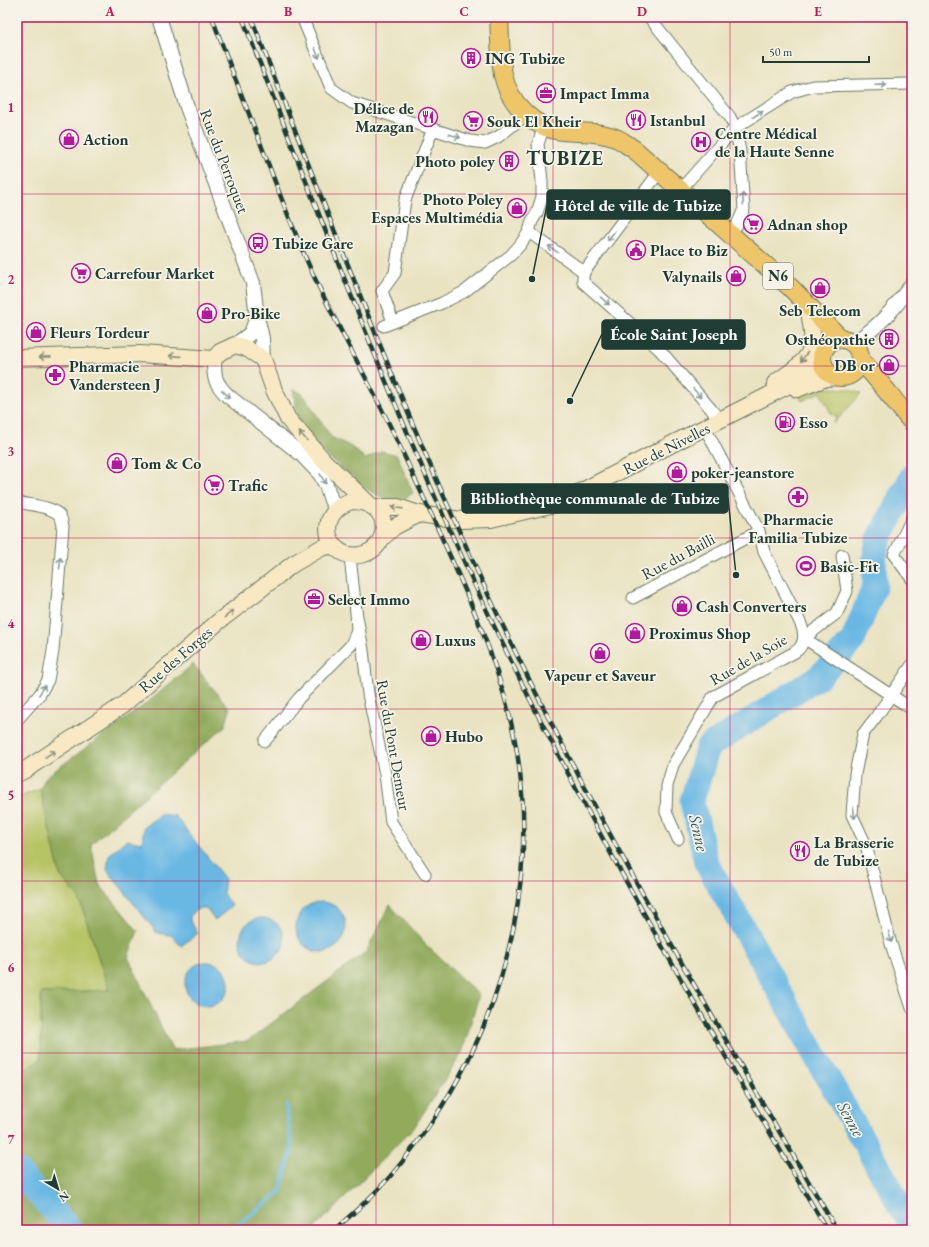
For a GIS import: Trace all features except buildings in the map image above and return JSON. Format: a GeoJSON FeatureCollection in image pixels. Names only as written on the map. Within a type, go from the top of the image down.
{"type":"FeatureCollection","features":[{"type":"Feature","properties":{"kind":"main road","name":"N6"},"geometry":{"type":"LineString","coordinates":[[499,17],[503,74],[509,91],[526,115],[544,126],[561,131],[598,133],[619,139],[636,150],[790,287],[812,310],[847,356]]}},
{"type":"Feature","properties":{"kind":"main road"},"geometry":{"type":"LineString","coordinates":[[772,394],[775,383],[791,373],[805,357],[812,345],[812,310]]}},
{"type":"Feature","properties":{"kind":"main road"},"geometry":{"type":"LineString","coordinates":[[17,358],[140,354],[214,359],[220,352],[235,345],[246,348],[263,359],[274,390],[288,419],[324,461],[372,505],[380,514],[384,530],[376,547],[368,553],[350,557],[340,552],[333,545],[329,536],[328,526],[330,517],[343,503],[361,501],[372,505]]}},
{"type":"Feature","properties":{"kind":"main road"},"geometry":{"type":"LineString","coordinates":[[823,362],[824,350],[847,356],[894,401],[912,422]]}},
{"type":"Feature","properties":{"kind":"main road","name":"Rue de Nivelles"},"geometry":{"type":"LineString","coordinates":[[772,394],[793,390],[826,378],[847,356]]}},
{"type":"Feature","properties":{"kind":"main road","name":"Rue de Nivelles"},"geometry":{"type":"LineString","coordinates":[[372,505],[398,507],[419,514],[461,520],[491,519],[559,503],[808,375],[823,362]]}},
{"type":"Feature","properties":{"kind":"main road"},"geometry":{"type":"LineString","coordinates":[[381,539],[394,527],[419,514]]}},
{"type":"Feature","properties":{"kind":"main road","name":"Rue des Forges"},"geometry":{"type":"LineString","coordinates":[[17,774],[123,705],[218,622],[293,564],[321,548],[333,545]]}},
{"type":"Feature","properties":{"kind":"street","name":"Rue du Perroquet"},"geometry":{"type":"LineString","coordinates":[[159,17],[187,107],[253,283],[257,317],[262,338],[263,359]]}},
{"type":"Feature","properties":{"kind":"street"},"geometry":{"type":"LineString","coordinates":[[302,17],[331,88],[352,103],[470,141],[485,143],[498,137],[526,115]]}},
{"type":"Feature","properties":{"kind":"street"},"geometry":{"type":"LineString","coordinates":[[649,17],[730,117],[735,128],[740,151],[744,209],[737,225],[730,233]]}},
{"type":"Feature","properties":{"kind":"street"},"geometry":{"type":"LineString","coordinates":[[681,189],[735,128],[792,92],[813,86],[912,84]]}},
{"type":"Feature","properties":{"kind":"street"},"geometry":{"type":"LineString","coordinates":[[433,129],[405,200],[395,274],[382,292],[388,324],[442,303],[464,292],[511,255],[520,245],[529,232],[532,220],[537,213],[542,197],[542,181],[538,144],[544,126]]}},
{"type":"Feature","properties":{"kind":"street"},"geometry":{"type":"LineString","coordinates":[[529,232],[584,272],[660,171]]}},
{"type":"Feature","properties":{"kind":"street","name":"Rue de la Soie"},"geometry":{"type":"LineString","coordinates":[[584,272],[583,282],[659,349],[711,409],[712,424],[759,531],[764,552],[804,631],[802,646],[795,652],[713,697],[673,764],[667,786],[666,812],[678,839]]}},
{"type":"Feature","properties":{"kind":"street"},"geometry":{"type":"LineString","coordinates":[[847,356],[894,309],[912,284]]}},
{"type":"Feature","properties":{"kind":"street"},"geometry":{"type":"LineString","coordinates":[[235,345],[251,333],[257,317]]}},
{"type":"Feature","properties":{"kind":"street"},"geometry":{"type":"LineString","coordinates":[[214,359],[214,378],[218,387],[301,454],[320,474],[326,484],[331,500],[336,509]]}},
{"type":"Feature","properties":{"kind":"street"},"geometry":{"type":"LineString","coordinates":[[17,502],[47,508],[56,512],[61,518],[63,526],[53,651],[48,680],[40,694],[17,720]]}},
{"type":"Feature","properties":{"kind":"street"},"geometry":{"type":"LineString","coordinates":[[912,518],[894,555],[912,579]]}},
{"type":"Feature","properties":{"kind":"street","name":"Rue du Bailli"},"geometry":{"type":"LineString","coordinates":[[633,598],[759,531]]}},
{"type":"Feature","properties":{"kind":"street","name":"Rue de la Soie"},"geometry":{"type":"LineString","coordinates":[[804,638],[837,613],[847,591],[842,555]]}},
{"type":"Feature","properties":{"kind":"street","name":"Rue du Pont Demeur"},"geometry":{"type":"LineString","coordinates":[[265,741],[299,698],[351,645],[357,631],[350,557]]}},
{"type":"Feature","properties":{"kind":"street","name":"Rue du Pont Demeur"},"geometry":{"type":"LineString","coordinates":[[356,611],[363,650],[368,694],[385,774],[391,822],[425,874]]}},
{"type":"Feature","properties":{"kind":"street"},"geometry":{"type":"LineString","coordinates":[[804,638],[912,709]]}},
{"type":"Feature","properties":{"kind":"street"},"geometry":{"type":"LineString","coordinates":[[912,665],[863,734],[855,774],[852,815],[866,845],[875,875],[891,944],[912,1008]]}},
{"type":"Feature","properties":{"kind":"green space"},"geometry":{"type":"Polygon","coordinates":[[[293,389],[303,394],[331,437],[350,446],[366,459],[382,451],[397,455],[413,493],[402,500],[381,497],[365,488],[319,449],[299,421],[293,389]]]}},
{"type":"Feature","properties":{"kind":"green space"},"geometry":{"type":"Polygon","coordinates":[[[819,389],[848,389],[861,394],[833,424],[837,417],[831,413],[820,392],[802,401],[799,396],[819,389]]]}},
{"type":"Feature","properties":{"kind":"green space"},"geometry":{"type":"Polygon","coordinates":[[[193,664],[230,709],[225,726],[91,844],[99,884],[138,931],[128,957],[172,1050],[248,1041],[366,952],[390,905],[424,943],[479,995],[462,1053],[415,1126],[313,1230],[17,1230],[17,1075],[41,1059],[41,993],[109,990],[79,898],[60,875],[40,789],[46,777],[147,703],[193,664]]]}},
{"type":"Feature","properties":{"kind":"green space"},"geometry":{"type":"Polygon","coordinates":[[[40,789],[60,875],[79,898],[109,990],[41,993],[41,1059],[17,1075],[17,798],[40,789]]]}},
{"type":"Feature","properties":{"kind":"water"},"geometry":{"type":"Polygon","coordinates":[[[161,814],[175,816],[225,879],[223,894],[232,906],[215,920],[206,908],[199,908],[190,916],[190,921],[198,933],[181,946],[171,935],[157,933],[107,870],[109,855],[126,840],[142,843],[144,827],[161,814]]]}},
{"type":"Feature","properties":{"kind":"water"},"geometry":{"type":"Polygon","coordinates":[[[316,902],[326,902],[339,909],[346,922],[346,932],[339,945],[326,952],[316,952],[307,948],[300,941],[296,932],[296,922],[300,913],[307,906],[316,902]]]}},
{"type":"Feature","properties":{"kind":"water"},"geometry":{"type":"Polygon","coordinates":[[[262,918],[274,922],[280,928],[284,940],[280,952],[274,958],[262,962],[250,958],[244,952],[240,940],[244,928],[250,922],[262,918]]]}},
{"type":"Feature","properties":{"kind":"water"},"geometry":{"type":"Polygon","coordinates":[[[207,962],[219,966],[225,972],[229,984],[225,996],[219,1002],[207,1006],[195,1002],[189,996],[185,984],[189,972],[195,966],[207,962]]]}},
{"type":"Feature","properties":{"kind":"waterway","name":"Senne"},"geometry":{"type":"LineString","coordinates":[[912,476],[878,541],[874,560],[875,585],[853,640],[820,676],[708,747],[692,801],[706,862],[912,1227]]}},
{"type":"Feature","properties":{"kind":"waterway"},"geometry":{"type":"LineString","coordinates":[[221,1230],[238,1225],[280,1192],[292,1149],[286,1105]]}},
{"type":"Feature","properties":{"kind":"waterway"},"geometry":{"type":"LineString","coordinates":[[17,1171],[71,1230]]}},
{"type":"Feature","properties":{"kind":"railway"},"geometry":{"type":"LineString","coordinates":[[212,17],[302,250],[327,303],[391,428],[436,524],[474,611],[489,648],[507,706],[518,762],[523,819],[521,875],[513,931],[498,986],[478,1039],[452,1089],[421,1137],[393,1173],[359,1208],[334,1230]]}},
{"type":"Feature","properties":{"kind":"railway"},"geometry":{"type":"LineString","coordinates":[[242,17],[336,259],[402,419],[471,577],[508,655],[545,729],[622,874],[662,946],[827,1230]]}},
{"type":"Feature","properties":{"kind":"railway"},"geometry":{"type":"LineString","coordinates":[[251,17],[345,259],[411,419],[480,577],[517,655],[592,801],[672,946],[837,1230]]}},
{"type":"Feature","properties":{"kind":"place","name":"ING Tubize"},"geometry":{"type":"Point","coordinates":[471,58]}},
{"type":"Feature","properties":{"kind":"place","name":"Impact Imma"},"geometry":{"type":"Point","coordinates":[546,93]}},
{"type":"Feature","properties":{"kind":"place","name":"Délice de Mazagan"},"geometry":{"type":"Point","coordinates":[428,117]}},
{"type":"Feature","properties":{"kind":"place","name":"Istanbul"},"geometry":{"type":"Point","coordinates":[636,120]}},
{"type":"Feature","properties":{"kind":"place","name":"Souk El Kheir"},"geometry":{"type":"Point","coordinates":[473,121]}},
{"type":"Feature","properties":{"kind":"place","name":"Action"},"geometry":{"type":"Point","coordinates":[69,139]}},
{"type":"Feature","properties":{"kind":"place","name":"Centre Médical de la Haute Senne"},"geometry":{"type":"Point","coordinates":[701,142]}},
{"type":"Feature","properties":{"kind":"place","name":"Photo poley"},"geometry":{"type":"Point","coordinates":[509,161]}},
{"type":"Feature","properties":{"kind":"place","name":"Photo Poley Espaces Multimédia"},"geometry":{"type":"Point","coordinates":[517,208]}},
{"type":"Feature","properties":{"kind":"place","name":"Adnan shop"},"geometry":{"type":"Point","coordinates":[753,224]}},
{"type":"Feature","properties":{"kind":"place","name":"Tubize Gare"},"geometry":{"type":"Point","coordinates":[258,243]}},
{"type":"Feature","properties":{"kind":"place","name":"Place to Biz"},"geometry":{"type":"Point","coordinates":[636,250]}},
{"type":"Feature","properties":{"kind":"place","name":"Carrefour Market"},"geometry":{"type":"Point","coordinates":[81,273]}},
{"type":"Feature","properties":{"kind":"place","name":"Valynails"},"geometry":{"type":"Point","coordinates":[736,276]}},
{"type":"Feature","properties":{"kind":"place","name":"Hôtel de ville de Tubize"},"geometry":{"type":"Point","coordinates":[532,279]}},
{"type":"Feature","properties":{"kind":"place","name":"Seb Telecom"},"geometry":{"type":"Point","coordinates":[820,288]}},
{"type":"Feature","properties":{"kind":"place","name":"Pro-Bike"},"geometry":{"type":"Point","coordinates":[207,313]}},
{"type":"Feature","properties":{"kind":"place","name":"Fleurs Tordeur"},"geometry":{"type":"Point","coordinates":[36,332]}},
{"type":"Feature","properties":{"kind":"place","name":"Osthéopathie"},"geometry":{"type":"Point","coordinates":[889,339]}},
{"type":"Feature","properties":{"kind":"place","name":"DB or"},"geometry":{"type":"Point","coordinates":[889,365]}},
{"type":"Feature","properties":{"kind":"place","name":"Pharmacie Vandersteen J"},"geometry":{"type":"Point","coordinates":[55,375]}},
{"type":"Feature","properties":{"kind":"place","name":"École Saint Joseph"},"geometry":{"type":"Point","coordinates":[570,401]}},
{"type":"Feature","properties":{"kind":"place","name":"Esso"},"geometry":{"type":"Point","coordinates":[785,422]}},
{"type":"Feature","properties":{"kind":"place","name":"Tom & Co"},"geometry":{"type":"Point","coordinates":[117,463]}},
{"type":"Feature","properties":{"kind":"place","name":"poker-jeanstore"},"geometry":{"type":"Point","coordinates":[677,472]}},
{"type":"Feature","properties":{"kind":"place","name":"Trafic"},"geometry":{"type":"Point","coordinates":[214,485]}},
{"type":"Feature","properties":{"kind":"place","name":"Pharmacie Familia Tubize"},"geometry":{"type":"Point","coordinates":[798,497]}},
{"type":"Feature","properties":{"kind":"place","name":"Basic-Fit"},"geometry":{"type":"Point","coordinates":[806,566]}},
{"type":"Feature","properties":{"kind":"place","name":"Bibliothèque communale de Tubize"},"geometry":{"type":"Point","coordinates":[736,575]}},
{"type":"Feature","properties":{"kind":"place","name":"Select Immo"},"geometry":{"type":"Point","coordinates":[314,599]}},
{"type":"Feature","properties":{"kind":"place","name":"Cash Converters"},"geometry":{"type":"Point","coordinates":[682,606]}},
{"type":"Feature","properties":{"kind":"place","name":"Proximus Shop"},"geometry":{"type":"Point","coordinates":[635,633]}},
{"type":"Feature","properties":{"kind":"place","name":"Luxus"},"geometry":{"type":"Point","coordinates":[421,640]}},
{"type":"Feature","properties":{"kind":"place","name":"Vapeur et Saveur"},"geometry":{"type":"Point","coordinates":[600,653]}},
{"type":"Feature","properties":{"kind":"place","name":"Hubo"},"geometry":{"type":"Point","coordinates":[431,736]}},
{"type":"Feature","properties":{"kind":"place","name":"La Brasserie de Tubize"},"geometry":{"type":"Point","coordinates":[800,851]}},
{"type":"Feature","properties":{"kind":"district","name":"TUBIZE"},"geometry":{"type":"Point","coordinates":[565,158]}}]}
